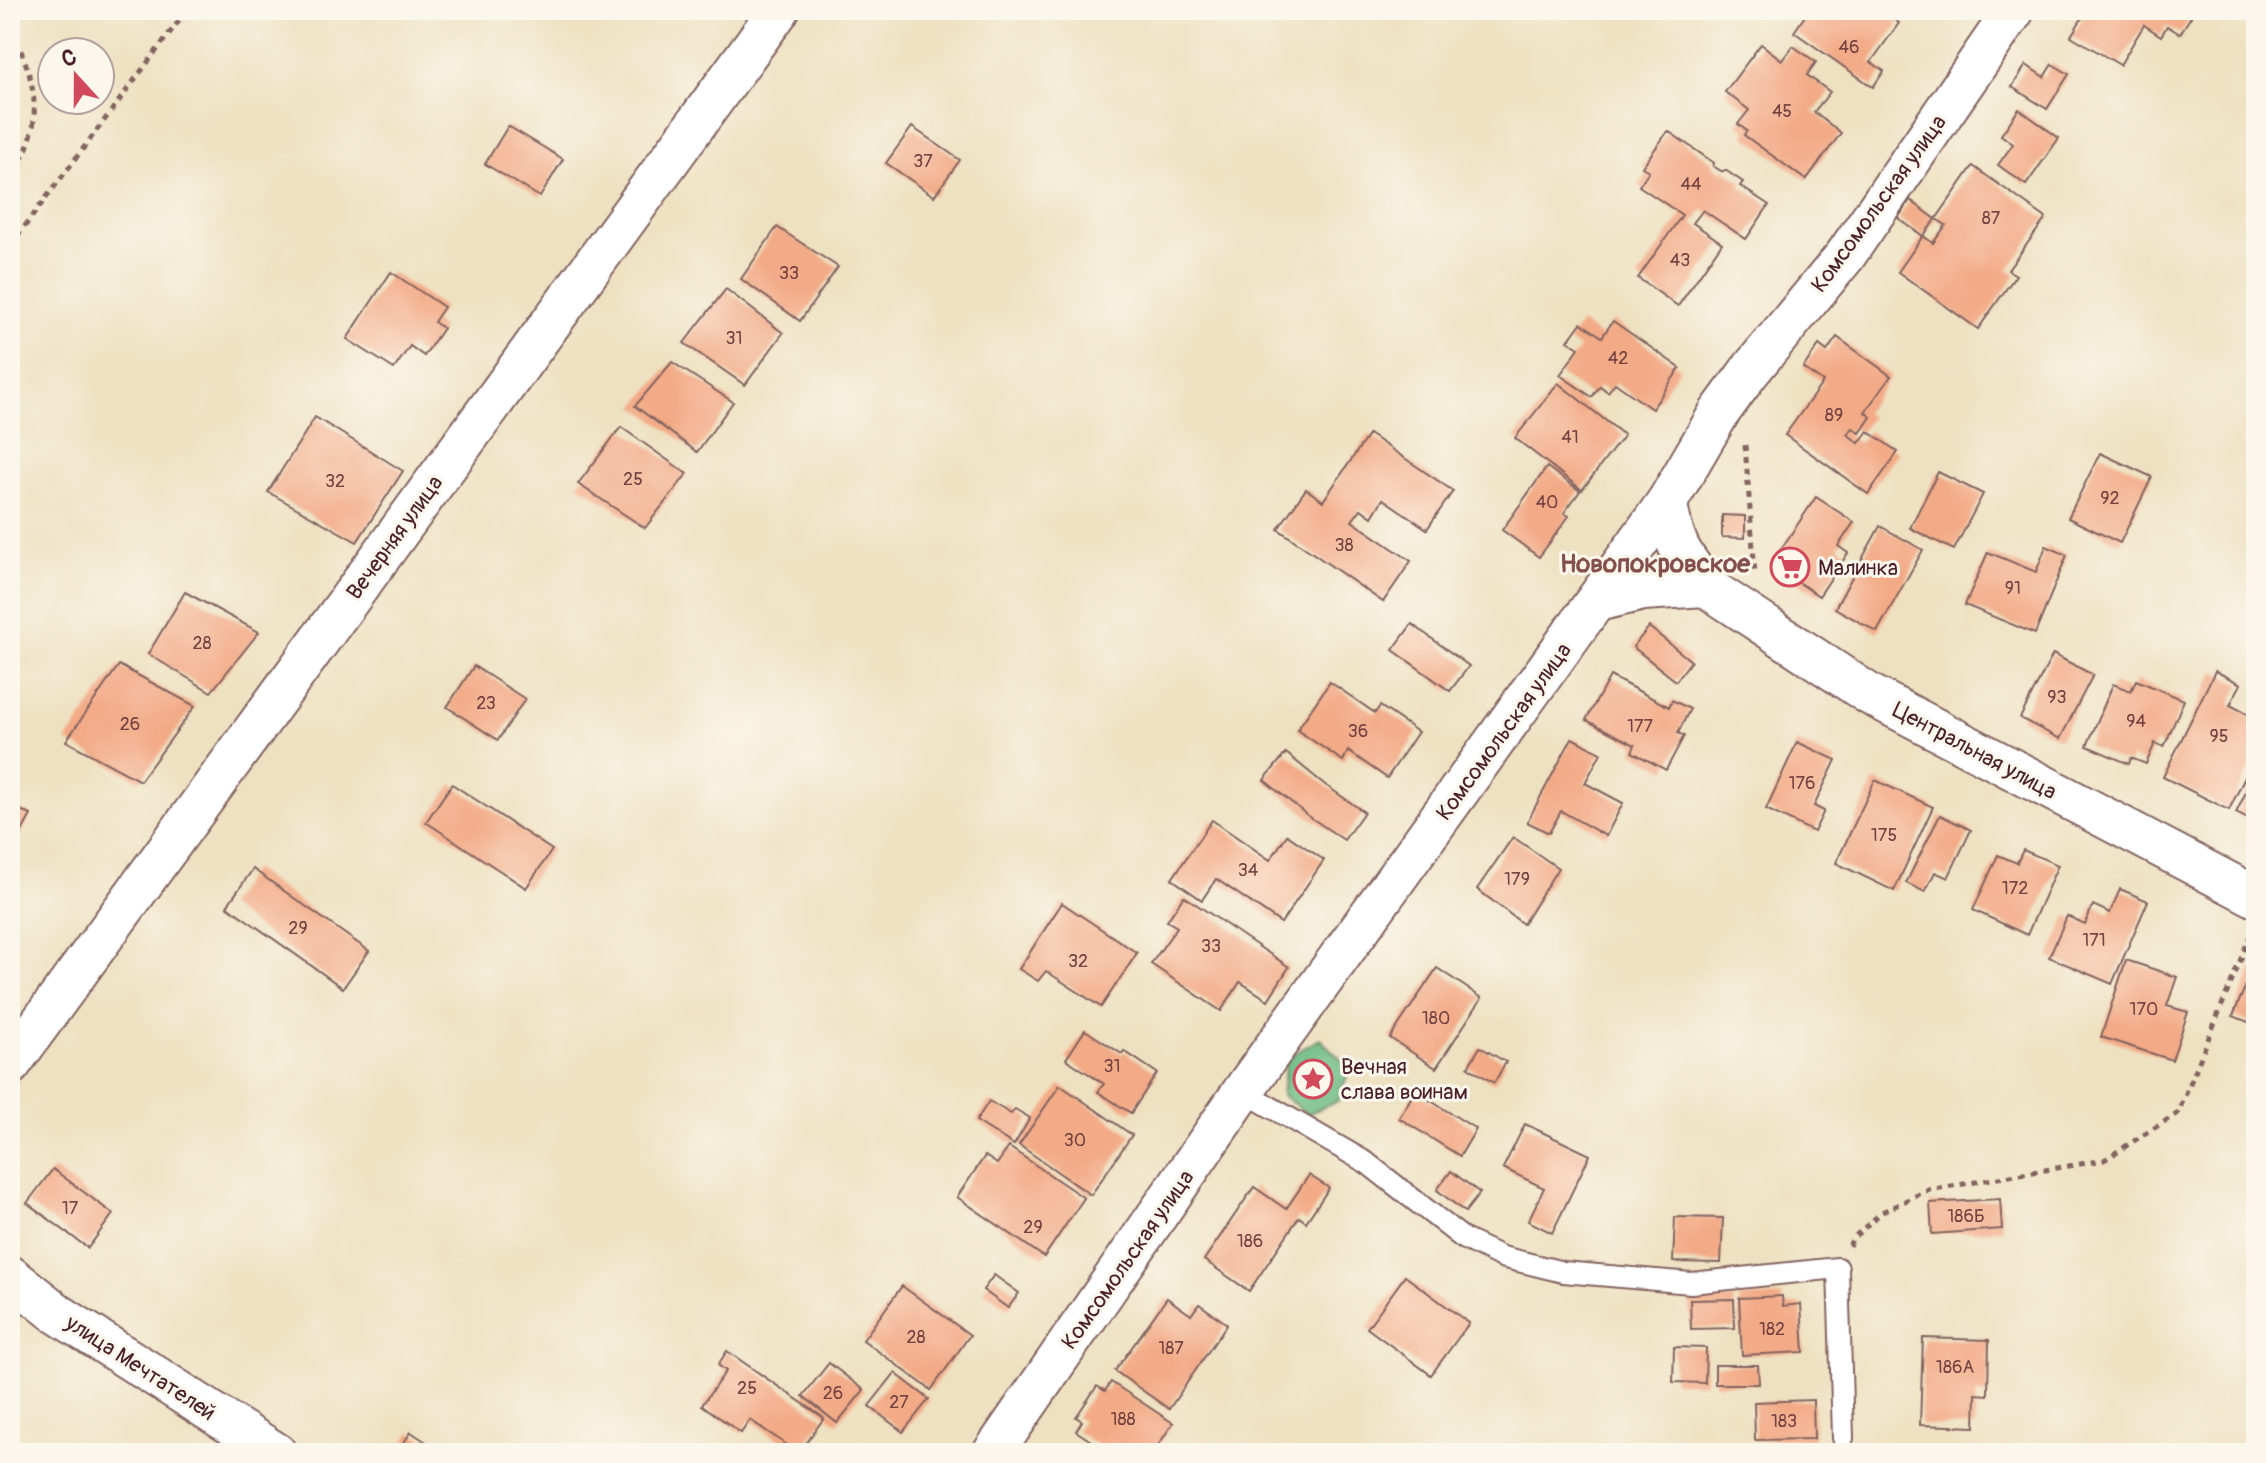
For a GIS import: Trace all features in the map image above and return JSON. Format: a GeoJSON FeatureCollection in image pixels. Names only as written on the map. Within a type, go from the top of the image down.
{"type":"FeatureCollection","features":[{"type":"Feature","properties":{"kind":"street","name":"Вечерняя улица"},"geometry":{"type":"LineString","coordinates":[[10,1065],[779,10]]}},
{"type":"Feature","properties":{"kind":"street","name":"Комсомольская улица"},"geometry":{"type":"LineString","coordinates":[[993,1453],[1243,1091],[1667,502],[1719,413],[1845,256],[2014,10]]}},
{"type":"Feature","properties":{"kind":"street","name":"Центральная улица"},"geometry":{"type":"LineString","coordinates":[[1667,502],[1670,528],[1680,553],[1705,586],[1869,694],[2256,897]]}},
{"type":"Feature","properties":{"kind":"street"},"geometry":{"type":"LineString","coordinates":[[1597,601],[1643,590],[1705,586]]}},
{"type":"Feature","properties":{"kind":"street","name":"улица Мечтателей"},"geometry":{"type":"LineString","coordinates":[[10,1276],[58,1314],[276,1453]]}},
{"type":"Feature","properties":{"kind":"lane"},"geometry":{"type":"LineString","coordinates":[[1243,1091],[1367,1163],[1464,1239],[1502,1257],[1563,1272],[1691,1283],[1838,1268],[1843,1438]]}},
{"type":"Feature","properties":{"kind":"path"},"geometry":{"type":"LineString","coordinates":[[10,246],[187,10]]}},
{"type":"Feature","properties":{"kind":"path"},"geometry":{"type":"LineString","coordinates":[[10,29],[20,47],[36,100],[28,148],[10,177]]}},
{"type":"Feature","properties":{"kind":"path"},"geometry":{"type":"LineString","coordinates":[[1745,442],[1753,557],[1762,623]]}},
{"type":"Feature","properties":{"kind":"path"},"geometry":{"type":"LineString","coordinates":[[1838,1268],[1853,1238],[1882,1212],[1928,1190],[2104,1160],[2178,1113],[2256,922]]}},
{"type":"Feature","properties":{"kind":"green space"},"geometry":{"type":"Polygon","coordinates":[[[1320,1039],[1350,1068],[1338,1101],[1307,1114],[1282,1095],[1286,1058],[1320,1039]]]}},
{"type":"Feature","properties":{"kind":"building"},"geometry":{"type":"Polygon","coordinates":[[[1809,10],[1881,10],[1899,23],[1871,62],[1884,71],[1873,87],[1794,32],[1809,10]]]}},
{"type":"Feature","properties":{"kind":"building"},"geometry":{"type":"Polygon","coordinates":[[[2087,10],[2195,10],[2180,34],[2167,26],[2161,36],[2144,25],[2120,65],[2071,36],[2087,10]]]}},
{"type":"Feature","properties":{"kind":"building"},"geometry":{"type":"Polygon","coordinates":[[[1761,44],[1782,60],[1793,46],[1816,62],[1807,75],[1830,92],[1814,112],[1841,133],[1806,180],[1744,135],[1747,131],[1738,124],[1749,110],[1725,92],[1761,44]]]}},
{"type":"Feature","properties":{"kind":"building"},"geometry":{"type":"Polygon","coordinates":[[[2052,64],[2069,74],[2047,109],[2012,87],[2026,65],[2044,77],[2052,64]]]}},
{"type":"Feature","properties":{"kind":"building"},"geometry":{"type":"Polygon","coordinates":[[[2019,109],[2059,138],[2026,185],[1998,165],[2013,144],[2001,135],[2019,109]]]}},
{"type":"Feature","properties":{"kind":"building"},"geometry":{"type":"Polygon","coordinates":[[[508,126],[563,159],[540,197],[485,164],[508,126]]]}},
{"type":"Feature","properties":{"kind":"building"},"geometry":{"type":"Polygon","coordinates":[[[912,127],[960,160],[934,196],[886,163],[912,127]]]}},
{"type":"Feature","properties":{"kind":"building"},"geometry":{"type":"Polygon","coordinates":[[[1668,131],[1714,163],[1713,166],[1743,182],[1740,186],[1769,205],[1746,239],[1703,210],[1693,223],[1722,243],[1678,306],[1638,278],[1682,215],[1639,186],[1649,171],[1642,167],[1668,131]]]}},
{"type":"Feature","properties":{"kind":"building"},"geometry":{"type":"Polygon","coordinates":[[[1973,166],[2046,218],[2008,270],[2016,275],[1978,329],[1898,272],[1923,236],[1933,243],[1946,225],[1936,219],[1973,166]]]}},
{"type":"Feature","properties":{"kind":"building"},"geometry":{"type":"Polygon","coordinates":[[[1910,200],[1936,219],[1923,236],[1898,218],[1910,200]]]}},
{"type":"Feature","properties":{"kind":"building"},"geometry":{"type":"Polygon","coordinates":[[[777,227],[838,267],[800,321],[741,279],[777,227]]]}},
{"type":"Feature","properties":{"kind":"building"},"geometry":{"type":"Polygon","coordinates":[[[391,272],[444,307],[434,322],[443,328],[424,356],[410,346],[394,369],[347,339],[391,272]]]}},
{"type":"Feature","properties":{"kind":"building"},"geometry":{"type":"Polygon","coordinates":[[[726,289],[783,333],[745,385],[684,343],[726,289]]]}},
{"type":"Feature","properties":{"kind":"building"},"geometry":{"type":"Polygon","coordinates":[[[1613,321],[1680,368],[1652,409],[1615,383],[1608,392],[1600,386],[1592,397],[1560,375],[1579,348],[1568,341],[1581,323],[1602,337],[1613,321]]]}},
{"type":"Feature","properties":{"kind":"building"},"geometry":{"type":"Polygon","coordinates":[[[1837,337],[1891,376],[1865,412],[1871,417],[1860,433],[1853,428],[1847,434],[1859,443],[1868,431],[1898,452],[1868,494],[1785,435],[1823,382],[1803,368],[1819,345],[1827,351],[1837,337]]]}},
{"type":"Feature","properties":{"kind":"building"},"geometry":{"type":"Polygon","coordinates":[[[672,362],[733,402],[697,452],[635,406],[672,362]]]}},
{"type":"Feature","properties":{"kind":"building"},"geometry":{"type":"Polygon","coordinates":[[[1558,383],[1624,435],[1582,490],[1515,438],[1558,383]]]}},
{"type":"Feature","properties":{"kind":"building"},"geometry":{"type":"Polygon","coordinates":[[[315,417],[403,471],[357,542],[268,492],[315,417]]]}},
{"type":"Feature","properties":{"kind":"building"},"geometry":{"type":"Polygon","coordinates":[[[621,427],[687,474],[645,528],[578,484],[621,427]]]}},
{"type":"Feature","properties":{"kind":"building"},"geometry":{"type":"Polygon","coordinates":[[[1369,434],[1453,491],[1427,529],[1383,499],[1372,517],[1361,509],[1352,521],[1411,561],[1383,602],[1278,529],[1306,489],[1323,501],[1369,434]]]}},
{"type":"Feature","properties":{"kind":"building"},"geometry":{"type":"Polygon","coordinates":[[[2100,453],[2152,477],[2120,543],[2068,518],[2100,453]]]}},
{"type":"Feature","properties":{"kind":"building"},"geometry":{"type":"Polygon","coordinates":[[[1547,467],[1580,491],[1564,513],[1569,516],[1539,557],[1502,530],[1547,467]]]}},
{"type":"Feature","properties":{"kind":"building"},"geometry":{"type":"Polygon","coordinates":[[[1938,472],[1983,494],[1954,550],[1910,528],[1938,472]]]}},
{"type":"Feature","properties":{"kind":"building"},"geometry":{"type":"Polygon","coordinates":[[[1816,497],[1854,522],[1838,546],[1848,553],[1819,596],[1771,564],[1816,497]]]}},
{"type":"Feature","properties":{"kind":"building"},"geometry":{"type":"Polygon","coordinates":[[[1722,515],[1745,516],[1745,538],[1722,537],[1722,515]]]}},
{"type":"Feature","properties":{"kind":"building"},"geometry":{"type":"Polygon","coordinates":[[[1880,526],[1923,550],[1877,632],[1835,608],[1880,526]]]}},
{"type":"Feature","properties":{"kind":"building"},"geometry":{"type":"Polygon","coordinates":[[[2046,546],[2067,555],[2035,634],[1965,605],[1988,552],[2036,572],[2046,546]]]}},
{"type":"Feature","properties":{"kind":"building"},"geometry":{"type":"Polygon","coordinates":[[[185,592],[259,632],[211,692],[148,654],[185,592]]]}},
{"type":"Feature","properties":{"kind":"building"},"geometry":{"type":"Polygon","coordinates":[[[1412,624],[1469,666],[1450,691],[1393,650],[1412,624]]]}},
{"type":"Feature","properties":{"kind":"building"},"geometry":{"type":"Polygon","coordinates":[[[1649,627],[1691,661],[1676,681],[1633,647],[1649,627]]]}},
{"type":"Feature","properties":{"kind":"building"},"geometry":{"type":"Polygon","coordinates":[[[2053,654],[2093,675],[2060,739],[2020,718],[2053,654]]]}},
{"type":"Feature","properties":{"kind":"building"},"geometry":{"type":"Polygon","coordinates":[[[119,665],[195,706],[140,781],[66,741],[119,665]]]}},
{"type":"Feature","properties":{"kind":"building"},"geometry":{"type":"Polygon","coordinates":[[[474,666],[525,699],[498,740],[447,707],[474,666]]]}},
{"type":"Feature","properties":{"kind":"building"},"geometry":{"type":"Polygon","coordinates":[[[2215,671],[2241,684],[2230,705],[2256,718],[2256,755],[2229,810],[2163,777],[2215,671]]]}},
{"type":"Feature","properties":{"kind":"building"},"geometry":{"type":"Polygon","coordinates":[[[1610,676],[1669,707],[1672,700],[1690,709],[1678,733],[1684,736],[1666,770],[1632,752],[1635,745],[1586,720],[1610,676]]]}},
{"type":"Feature","properties":{"kind":"building"},"geometry":{"type":"Polygon","coordinates":[[[2136,680],[2184,700],[2164,747],[2155,743],[2146,764],[2131,758],[2129,764],[2087,746],[2113,684],[2131,691],[2136,680]]]}},
{"type":"Feature","properties":{"kind":"building"},"geometry":{"type":"Polygon","coordinates":[[[1330,682],[1375,713],[1380,706],[1418,732],[1387,778],[1348,751],[1343,761],[1297,730],[1330,682]]]}},
{"type":"Feature","properties":{"kind":"building"},"geometry":{"type":"Polygon","coordinates":[[[1572,738],[1601,753],[1585,783],[1623,803],[1606,836],[1561,811],[1549,833],[1527,822],[1572,738]]]}},
{"type":"Feature","properties":{"kind":"building"},"geometry":{"type":"Polygon","coordinates":[[[1797,742],[1836,760],[1814,806],[1824,811],[1814,832],[1766,809],[1797,742]]]}},
{"type":"Feature","properties":{"kind":"building"},"geometry":{"type":"Polygon","coordinates":[[[1286,753],[1364,812],[1344,840],[1264,780],[1286,753]]]}},
{"type":"Feature","properties":{"kind":"building"},"geometry":{"type":"Polygon","coordinates":[[[2256,771],[2256,823],[2236,813],[2256,771]]]}},
{"type":"Feature","properties":{"kind":"building"},"geometry":{"type":"Polygon","coordinates":[[[1875,780],[1933,807],[1894,891],[1836,863],[1875,780]]]}},
{"type":"Feature","properties":{"kind":"building"},"geometry":{"type":"Polygon","coordinates":[[[452,784],[552,850],[526,888],[426,822],[452,784]]]}},
{"type":"Feature","properties":{"kind":"building"},"geometry":{"type":"Polygon","coordinates":[[[10,805],[31,815],[10,853],[10,805]]]}},
{"type":"Feature","properties":{"kind":"building"},"geometry":{"type":"Polygon","coordinates":[[[1940,815],[1971,830],[1948,878],[1935,872],[1925,892],[1906,883],[1940,815]]]}},
{"type":"Feature","properties":{"kind":"building"},"geometry":{"type":"Polygon","coordinates":[[[1212,820],[1270,860],[1287,835],[1324,860],[1281,923],[1216,879],[1202,900],[1172,879],[1212,820]]]}},
{"type":"Feature","properties":{"kind":"building"},"geometry":{"type":"Polygon","coordinates":[[[1513,837],[1558,868],[1523,924],[1477,889],[1513,837]]]}},
{"type":"Feature","properties":{"kind":"building"},"geometry":{"type":"Polygon","coordinates":[[[2023,850],[2058,865],[2027,935],[1973,910],[1998,855],[2017,863],[2023,850]]]}},
{"type":"Feature","properties":{"kind":"building"},"geometry":{"type":"Polygon","coordinates":[[[253,869],[369,951],[343,988],[227,906],[253,869]]]}},
{"type":"Feature","properties":{"kind":"building"},"geometry":{"type":"Polygon","coordinates":[[[2120,889],[2148,901],[2112,984],[2049,957],[2067,916],[2085,924],[2093,905],[2110,913],[2120,889]]]}},
{"type":"Feature","properties":{"kind":"building"},"geometry":{"type":"Polygon","coordinates":[[[1184,896],[1289,967],[1268,1000],[1240,982],[1221,1011],[1151,964],[1177,927],[1167,921],[1184,896]]]}},
{"type":"Feature","properties":{"kind":"building"},"geometry":{"type":"Polygon","coordinates":[[[1062,903],[1137,953],[1101,1007],[1046,971],[1038,981],[1019,969],[1062,903]]]}},
{"type":"Feature","properties":{"kind":"building"},"geometry":{"type":"Polygon","coordinates":[[[2126,960],[2177,977],[2167,1006],[2188,1012],[2172,1060],[2101,1037],[2126,960]]]}},
{"type":"Feature","properties":{"kind":"building"},"geometry":{"type":"Polygon","coordinates":[[[2256,961],[2256,1025],[2233,1016],[2256,961]]]}},
{"type":"Feature","properties":{"kind":"building"},"geometry":{"type":"Polygon","coordinates":[[[1437,968],[1482,998],[1436,1068],[1390,1038],[1437,968]]]}},
{"type":"Feature","properties":{"kind":"building"},"geometry":{"type":"Polygon","coordinates":[[[1085,1030],[1157,1073],[1131,1113],[1098,1092],[1104,1084],[1066,1059],[1085,1030]]]}},
{"type":"Feature","properties":{"kind":"building"},"geometry":{"type":"Polygon","coordinates":[[[1480,1047],[1506,1062],[1494,1083],[1468,1067],[1480,1047]]]}},
{"type":"Feature","properties":{"kind":"building"},"geometry":{"type":"Polygon","coordinates":[[[1060,1085],[1132,1135],[1091,1195],[1019,1145],[1060,1085]]]}},
{"type":"Feature","properties":{"kind":"building"},"geometry":{"type":"Polygon","coordinates":[[[1415,1091],[1476,1129],[1460,1156],[1399,1118],[1415,1091]]]}},
{"type":"Feature","properties":{"kind":"building"},"geometry":{"type":"Polygon","coordinates":[[[989,1101],[1011,1114],[1015,1109],[1030,1118],[1014,1145],[976,1121],[989,1101]]]}},
{"type":"Feature","properties":{"kind":"building"},"geometry":{"type":"Polygon","coordinates":[[[1525,1124],[1590,1155],[1552,1233],[1528,1221],[1544,1188],[1503,1168],[1525,1124]]]}},
{"type":"Feature","properties":{"kind":"building"},"geometry":{"type":"Polygon","coordinates":[[[1009,1147],[1084,1198],[1044,1257],[957,1197],[985,1156],[997,1164],[1009,1147]]]}},
{"type":"Feature","properties":{"kind":"building"},"geometry":{"type":"Polygon","coordinates":[[[53,1169],[113,1214],[88,1248],[27,1203],[53,1169]]]}},
{"type":"Feature","properties":{"kind":"building"},"geometry":{"type":"Polygon","coordinates":[[[1451,1171],[1480,1193],[1465,1212],[1437,1190],[1451,1171]]]}},
{"type":"Feature","properties":{"kind":"building"},"geometry":{"type":"Polygon","coordinates":[[[1309,1175],[1329,1188],[1306,1222],[1299,1217],[1249,1291],[1204,1260],[1254,1187],[1286,1209],[1309,1175]]]}},
{"type":"Feature","properties":{"kind":"building"},"geometry":{"type":"Polygon","coordinates":[[[2000,1199],[2002,1229],[1932,1234],[1930,1203],[2000,1199]]]}},
{"type":"Feature","properties":{"kind":"building"},"geometry":{"type":"Polygon","coordinates":[[[1675,1217],[1723,1218],[1721,1263],[1673,1262],[1675,1217]]]}},
{"type":"Feature","properties":{"kind":"building"},"geometry":{"type":"Polygon","coordinates":[[[994,1275],[1019,1293],[1008,1308],[983,1290],[994,1275]]]}},
{"type":"Feature","properties":{"kind":"building"},"geometry":{"type":"Polygon","coordinates":[[[1405,1276],[1469,1323],[1431,1375],[1367,1328],[1405,1276]]]}},
{"type":"Feature","properties":{"kind":"building"},"geometry":{"type":"Polygon","coordinates":[[[902,1286],[970,1335],[931,1390],[863,1340],[902,1286]]]}},
{"type":"Feature","properties":{"kind":"building"},"geometry":{"type":"Polygon","coordinates":[[[1782,1296],[1783,1306],[1801,1304],[1804,1352],[1742,1355],[1739,1298],[1782,1296]]]}},
{"type":"Feature","properties":{"kind":"building"},"geometry":{"type":"Polygon","coordinates":[[[1167,1298],[1191,1315],[1199,1304],[1227,1324],[1169,1409],[1115,1371],[1167,1298]]]}},
{"type":"Feature","properties":{"kind":"building"},"geometry":{"type":"Polygon","coordinates":[[[1734,1299],[1735,1328],[1691,1329],[1690,1300],[1734,1299]]]}},
{"type":"Feature","properties":{"kind":"building"},"geometry":{"type":"Polygon","coordinates":[[[1923,1338],[1989,1340],[1988,1395],[1976,1394],[1975,1427],[1920,1425],[1923,1338]]]}},
{"type":"Feature","properties":{"kind":"building"},"geometry":{"type":"Polygon","coordinates":[[[1674,1347],[1706,1348],[1705,1383],[1673,1382],[1674,1347]]]}},
{"type":"Feature","properties":{"kind":"building"},"geometry":{"type":"Polygon","coordinates":[[[727,1351],[824,1418],[799,1453],[750,1420],[741,1433],[702,1405],[726,1371],[718,1365],[727,1351]]]}},
{"type":"Feature","properties":{"kind":"building"},"geometry":{"type":"Polygon","coordinates":[[[829,1363],[864,1390],[837,1423],[803,1396],[829,1363]]]}},
{"type":"Feature","properties":{"kind":"building"},"geometry":{"type":"Polygon","coordinates":[[[1715,1365],[1758,1365],[1759,1384],[1715,1384],[1715,1365]]]}},
{"type":"Feature","properties":{"kind":"building"},"geometry":{"type":"Polygon","coordinates":[[[895,1373],[929,1399],[903,1432],[869,1406],[895,1373]]]}},
{"type":"Feature","properties":{"kind":"building"},"geometry":{"type":"Polygon","coordinates":[[[1111,1382],[1173,1423],[1153,1453],[1109,1453],[1076,1431],[1082,1421],[1076,1417],[1097,1386],[1105,1391],[1111,1382]]]}},
{"type":"Feature","properties":{"kind":"building"},"geometry":{"type":"Polygon","coordinates":[[[1813,1400],[1814,1439],[1755,1440],[1754,1402],[1813,1400]]]}},
{"type":"Feature","properties":{"kind":"building"},"geometry":{"type":"Polygon","coordinates":[[[411,1432],[443,1453],[397,1453],[411,1432]]]}},
{"type":"Feature","properties":{"kind":"place","name":"Малинка"},"geometry":{"type":"Point","coordinates":[1790,567]}},
{"type":"Feature","properties":{"kind":"place","name":"Вечная слава воинам"},"geometry":{"type":"Point","coordinates":[1313,1079]}},
{"type":"Feature","properties":{"kind":"district","name":"Новопокровское"},"geometry":{"type":"Point","coordinates":[1655,563]}}]}
